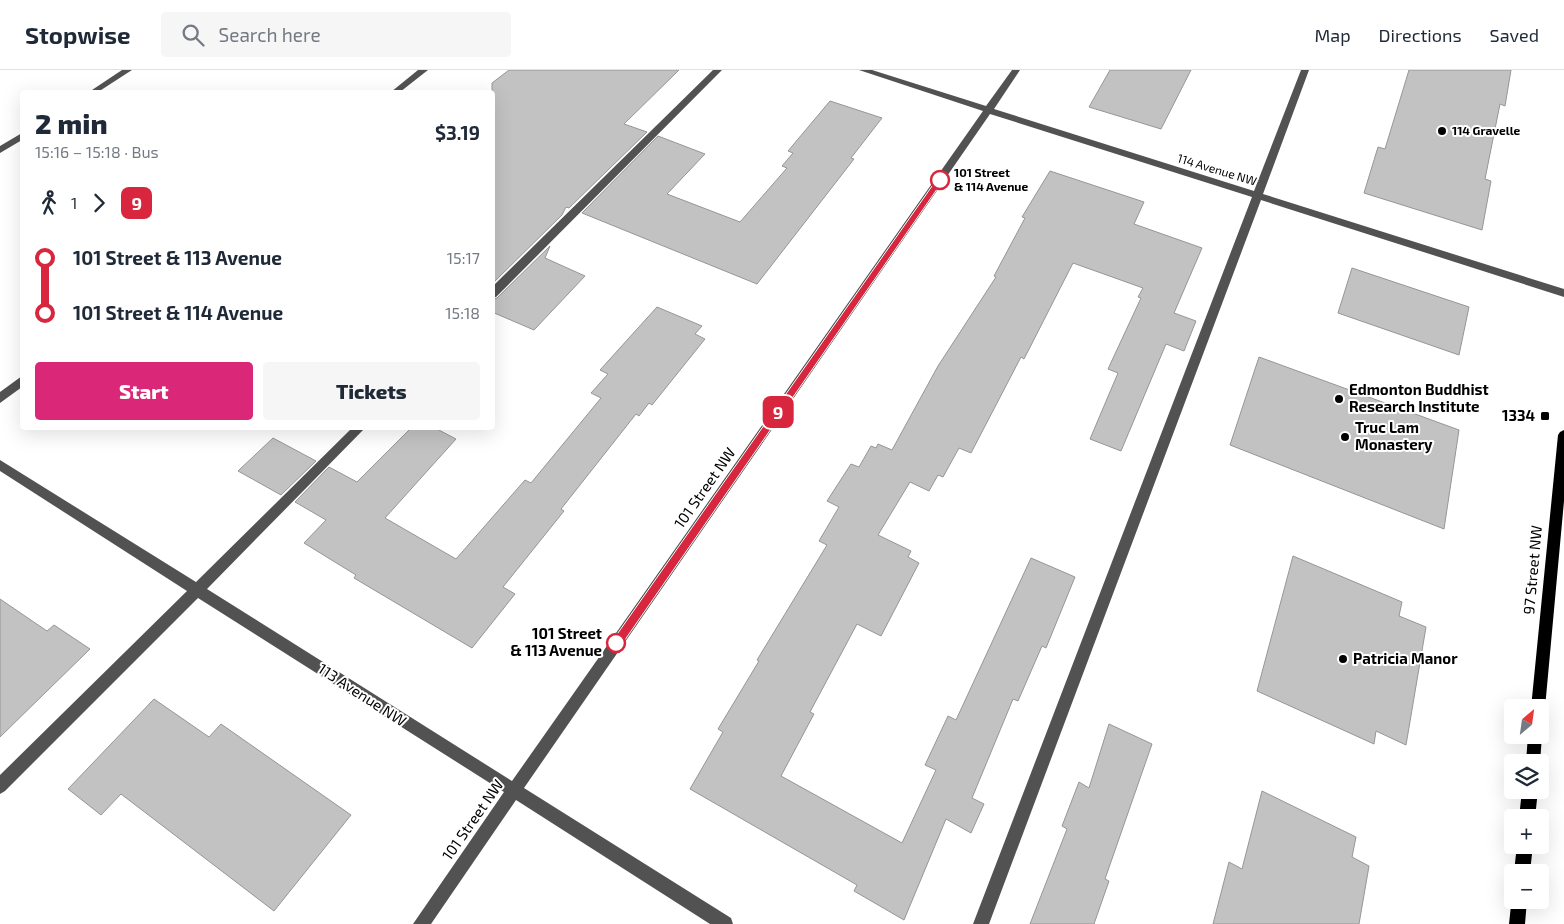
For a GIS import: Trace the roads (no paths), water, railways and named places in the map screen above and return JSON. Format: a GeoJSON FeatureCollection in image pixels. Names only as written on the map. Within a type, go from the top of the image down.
{"type":"FeatureCollection","features":[{"type":"Feature","properties":{"kind":"main road","name":"97 Street NW"},"geometry":{"type":"LineString","coordinates":[[1539,699],[1564,435]]}},
{"type":"Feature","properties":{"kind":"main road"},"geometry":{"type":"LineString","coordinates":[[1517,924],[1518,909]]}},
{"type":"Feature","properties":{"kind":"street"},"geometry":{"type":"LineString","coordinates":[[95,90],[128,70]]}},
{"type":"Feature","properties":{"kind":"street"},"geometry":{"type":"LineString","coordinates":[[398,90],[424,70]]}},
{"type":"Feature","properties":{"kind":"street"},"geometry":{"type":"LineString","coordinates":[[495,291],[718,70]]}},
{"type":"Feature","properties":{"kind":"street","name":"114 Avenue NW"},"geometry":{"type":"LineString","coordinates":[[863,70],[1564,293]]}},
{"type":"Feature","properties":{"kind":"street","name":"101 Street NW"},"geometry":{"type":"LineString","coordinates":[[421,924],[1016,70]]}},
{"type":"Feature","properties":{"kind":"street"},"geometry":{"type":"LineString","coordinates":[[981,924],[1305,70]]}},
{"type":"Feature","properties":{"kind":"street"},"geometry":{"type":"LineString","coordinates":[[0,150],[20,137]]}},
{"type":"Feature","properties":{"kind":"street"},"geometry":{"type":"LineString","coordinates":[[0,398],[20,383]]}},
{"type":"Feature","properties":{"kind":"street"},"geometry":{"type":"LineString","coordinates":[[0,786],[357,430]]}},
{"type":"Feature","properties":{"kind":"street","name":"113 Avenue NW"},"geometry":{"type":"LineString","coordinates":[[0,465],[725,924]]}},
{"type":"Feature","properties":{"kind":"place","name":"114 Gravelle"},"geometry":{"type":"Point","coordinates":[1442,131]}},
{"type":"Feature","properties":{"kind":"place","name":"101 Street & 114 Avenue"},"geometry":{"type":"Point","coordinates":[940,180]}},
{"type":"Feature","properties":{"kind":"place","name":"Edmonton Buddhist Research Institute"},"geometry":{"type":"Point","coordinates":[1339,399]}},
{"type":"Feature","properties":{"kind":"place","name":"1334"},"geometry":{"type":"Point","coordinates":[1545,416]}},
{"type":"Feature","properties":{"kind":"place","name":"Truc Lam Monastery"},"geometry":{"type":"Point","coordinates":[1345,437]}},
{"type":"Feature","properties":{"kind":"place","name":"101 Street & 113 Avenue"},"geometry":{"type":"Point","coordinates":[616,643]}},
{"type":"Feature","properties":{"kind":"place","name":"Patricia Manor"},"geometry":{"type":"Point","coordinates":[1343,659]}}]}
